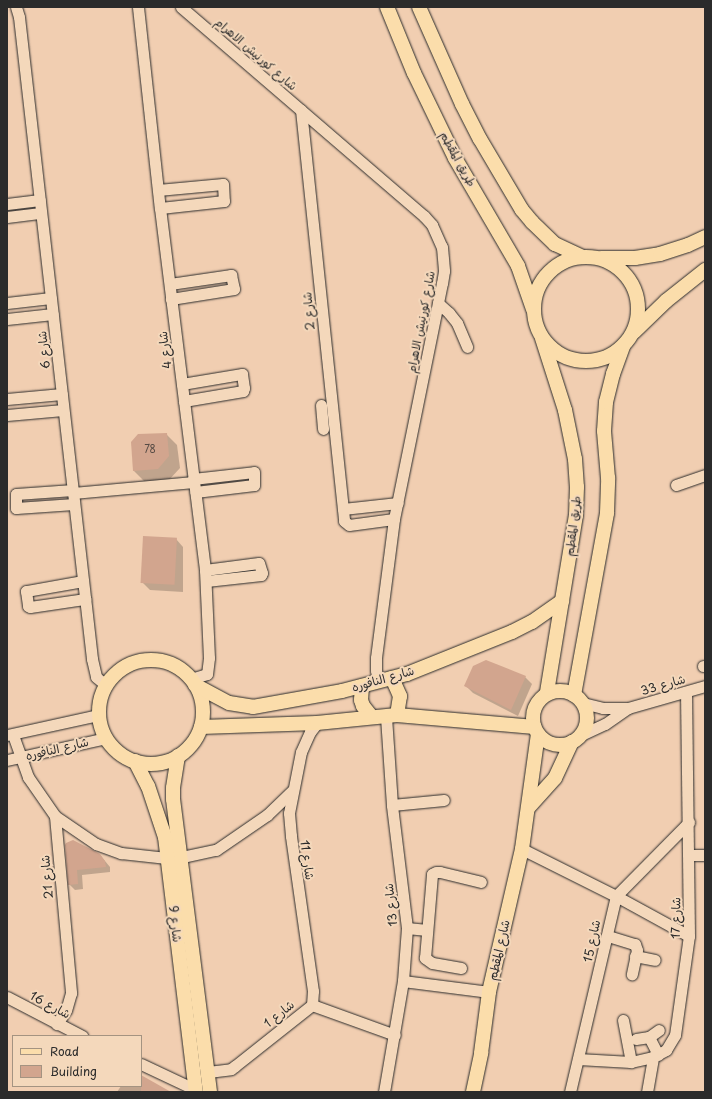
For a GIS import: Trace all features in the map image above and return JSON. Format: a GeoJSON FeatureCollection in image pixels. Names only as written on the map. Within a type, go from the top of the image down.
{"type":"FeatureCollection","features":[{"type":"Feature","properties":{"kind":"main road","name":"طريق المقطم"},"geometry":{"type":"LineString","coordinates":[[387,7],[414,73],[451,150],[516,261],[533,309]]}},
{"type":"Feature","properties":{"kind":"main road"},"geometry":{"type":"LineString","coordinates":[[419,7],[465,110],[522,210],[537,228],[555,244],[581,256],[598,258],[635,258],[660,254],[688,245],[705,236]]}},
{"type":"Feature","properties":{"kind":"main road"},"geometry":{"type":"LineString","coordinates":[[581,256],[566,260],[553,268],[542,280],[536,294],[533,309],[536,324],[542,338],[553,350],[566,357],[581,361],[596,361],[610,355],[623,346]]}},
{"type":"Feature","properties":{"kind":"main road"},"geometry":{"type":"LineString","coordinates":[[598,258],[611,263],[622,271],[636,294],[638,308],[637,321],[632,334]]}},
{"type":"Feature","properties":{"kind":"main road"},"geometry":{"type":"LineString","coordinates":[[528,808],[554,778],[587,719],[579,699],[607,513],[608,478],[604,431],[606,402],[613,374],[623,346],[632,334],[666,302],[705,270]]}},
{"type":"Feature","properties":{"kind":"main road","name":"طريق المقطم"},"geometry":{"type":"LineString","coordinates":[[542,338],[565,410],[575,459],[577,487],[576,515],[547,693]]}},
{"type":"Feature","properties":{"kind":"main road","name":"شارع النافوره"},"geometry":{"type":"LineString","coordinates":[[193,682],[229,703],[253,707],[362,686],[407,674],[512,632],[532,622],[562,601]]}},
{"type":"Feature","properties":{"kind":"main road"},"geometry":{"type":"LineString","coordinates":[[147,660],[167,662],[184,672],[193,682],[202,701],[203,714],[201,727],[190,747],[178,756],[170,760],[152,764],[135,761],[121,754],[106,738],[99,715],[99,704],[106,685],[119,670],[137,661],[147,660]]}},
{"type":"Feature","properties":{"kind":"main road"},"geometry":{"type":"LineString","coordinates":[[385,716],[400,696],[392,678]]}},
{"type":"Feature","properties":{"kind":"main road"},"geometry":{"type":"LineString","coordinates":[[362,686],[361,700],[363,706],[385,716]]}},
{"type":"Feature","properties":{"kind":"main road"},"geometry":{"type":"LineString","coordinates":[[577,738],[556,745],[546,741],[536,730],[533,710],[538,700],[547,693],[564,690],[579,699]]}},
{"type":"Feature","properties":{"kind":"main road"},"geometry":{"type":"LineString","coordinates":[[201,727],[317,723],[385,716],[536,730]]}},
{"type":"Feature","properties":{"kind":"main road","name":"شارع المقطم"},"geometry":{"type":"LineString","coordinates":[[473,1092],[481,1053],[490,992],[522,849],[536,730]]}},
{"type":"Feature","properties":{"kind":"main road","name":"شارع 9"},"geometry":{"type":"LineString","coordinates":[[178,756],[173,788],[210,1092]]}},
{"type":"Feature","properties":{"kind":"main road","name":"شارع 9"},"geometry":{"type":"LineString","coordinates":[[135,761],[148,786],[165,837],[196,1091]]}},
{"type":"Feature","properties":{"kind":"street","name":"شارع 6"},"geometry":{"type":"LineString","coordinates":[[16,7],[19,17],[94,669],[100,681],[106,685]]}},
{"type":"Feature","properties":{"kind":"street","name":"شارع 4"},"geometry":{"type":"LineString","coordinates":[[138,7],[160,208],[206,581],[207,674],[193,682]]}},
{"type":"Feature","properties":{"kind":"street","name":"شارع كورنيش الاهرام"},"geometry":{"type":"LineString","coordinates":[[181,7],[416,208],[432,225],[440,242],[444,259],[444,271],[394,519],[376,658],[378,682]]}},
{"type":"Feature","properties":{"kind":"street","name":"شارع 2"},"geometry":{"type":"LineString","coordinates":[[301,110],[328,417],[344,521],[349,525],[394,519]]}},
{"type":"Feature","properties":{"kind":"street"},"geometry":{"type":"LineString","coordinates":[[158,190],[222,183],[225,200],[160,208]]}},
{"type":"Feature","properties":{"kind":"street"},"geometry":{"type":"LineString","coordinates":[[7,204],[40,200]]}},
{"type":"Feature","properties":{"kind":"street"},"geometry":{"type":"LineString","coordinates":[[7,218],[41,213]]}},
{"type":"Feature","properties":{"kind":"street"},"geometry":{"type":"LineString","coordinates":[[170,284],[232,275],[234,290],[171,299]]}},
{"type":"Feature","properties":{"kind":"street"},"geometry":{"type":"LineString","coordinates":[[7,303],[51,298]]}},
{"type":"Feature","properties":{"kind":"street"},"geometry":{"type":"LineString","coordinates":[[438,304],[449,313],[457,323],[467,347]]}},
{"type":"Feature","properties":{"kind":"street"},"geometry":{"type":"LineString","coordinates":[[7,319],[53,314]]}},
{"type":"Feature","properties":{"kind":"street"},"geometry":{"type":"LineString","coordinates":[[182,384],[241,374],[244,388],[243,391],[184,401]]}},
{"type":"Feature","properties":{"kind":"street"},"geometry":{"type":"LineString","coordinates":[[7,399],[62,394]]}},
{"type":"Feature","properties":{"kind":"street"},"geometry":{"type":"LineString","coordinates":[[321,404],[328,417],[323,429]]}},
{"type":"Feature","properties":{"kind":"street"},"geometry":{"type":"LineString","coordinates":[[7,415],[64,410]]}},
{"type":"Feature","properties":{"kind":"street"},"geometry":{"type":"LineString","coordinates":[[676,485],[705,475]]}},
{"type":"Feature","properties":{"kind":"street"},"geometry":{"type":"LineString","coordinates":[[73,496],[194,484]]}},
{"type":"Feature","properties":{"kind":"street"},"geometry":{"type":"LineString","coordinates":[[343,509],[398,503]]}},
{"type":"Feature","properties":{"kind":"street"},"geometry":{"type":"LineString","coordinates":[[205,570],[259,563],[262,573],[206,581]]}},
{"type":"Feature","properties":{"kind":"street"},"geometry":{"type":"LineString","coordinates":[[83,581],[26,591],[28,606],[30,607],[85,599]]}},
{"type":"Feature","properties":{"kind":"street","name":"شارع 33"},"geometry":{"type":"LineString","coordinates":[[579,699],[603,708],[628,708],[705,686]]}},
{"type":"Feature","properties":{"kind":"street","name":"شارع 17"},"geometry":{"type":"LineString","coordinates":[[656,1056],[668,1046],[675,1035],[689,936],[689,822],[686,692]]}},
{"type":"Feature","properties":{"kind":"street","name":"شارع 33"},"geometry":{"type":"LineString","coordinates":[[577,738],[605,724],[628,708]]}},
{"type":"Feature","properties":{"kind":"street","name":"شارع النافوره"},"geometry":{"type":"LineString","coordinates":[[10,735],[99,715]]}},
{"type":"Feature","properties":{"kind":"street","name":"شارع 13"},"geometry":{"type":"LineString","coordinates":[[383,1091],[395,1035],[403,981],[407,928],[392,805],[385,716]]}},
{"type":"Feature","properties":{"kind":"street","name":"شارع 11"},"geometry":{"type":"LineString","coordinates":[[312,1005],[313,991],[289,825],[292,791],[305,741],[317,723]]}},
{"type":"Feature","properties":{"kind":"street"},"geometry":{"type":"LineString","coordinates":[[10,735],[33,786],[55,816],[96,844],[121,853],[167,858]]}},
{"type":"Feature","properties":{"kind":"street","name":"شارع النافوره"},"geometry":{"type":"LineString","coordinates":[[7,760],[106,738]]}},
{"type":"Feature","properties":{"kind":"street"},"geometry":{"type":"LineString","coordinates":[[182,857],[216,850],[267,815],[292,791]]}},
{"type":"Feature","properties":{"kind":"street"},"geometry":{"type":"LineString","coordinates":[[392,805],[444,800]]}},
{"type":"Feature","properties":{"kind":"street","name":"شارع 21"},"geometry":{"type":"LineString","coordinates":[[55,816],[71,993],[66,1010],[57,1024]]}},
{"type":"Feature","properties":{"kind":"street"},"geometry":{"type":"LineString","coordinates":[[616,896],[689,822]]}},
{"type":"Feature","properties":{"kind":"street"},"geometry":{"type":"LineString","coordinates":[[522,849],[616,896],[689,936]]}},
{"type":"Feature","properties":{"kind":"street"},"geometry":{"type":"LineString","coordinates":[[689,855],[705,855]]}},
{"type":"Feature","properties":{"kind":"street"},"geometry":{"type":"LineString","coordinates":[[460,968],[428,962],[424,954],[432,874],[440,872],[481,882]]}},
{"type":"Feature","properties":{"kind":"street","name":"شارع 15"},"geometry":{"type":"LineString","coordinates":[[570,1092],[608,936],[616,896]]}},
{"type":"Feature","properties":{"kind":"street"},"geometry":{"type":"LineString","coordinates":[[407,928],[427,930]]}},
{"type":"Feature","properties":{"kind":"street"},"geometry":{"type":"LineString","coordinates":[[608,936],[635,944],[636,947],[632,974]]}},
{"type":"Feature","properties":{"kind":"street"},"geometry":{"type":"LineString","coordinates":[[635,956],[655,960]]}},
{"type":"Feature","properties":{"kind":"street"},"geometry":{"type":"LineString","coordinates":[[403,981],[490,992]]}},
{"type":"Feature","properties":{"kind":"street","name":"شارع 16"},"geometry":{"type":"LineString","coordinates":[[7,997],[80,1035]]}},
{"type":"Feature","properties":{"kind":"street","name":"شارع 1"},"geometry":{"type":"LineString","coordinates":[[208,1072],[231,1069],[236,1066],[312,1005],[395,1035]]}},
{"type":"Feature","properties":{"kind":"street"},"geometry":{"type":"LineString","coordinates":[[623,1020],[631,1062]]}},
{"type":"Feature","properties":{"kind":"street"},"geometry":{"type":"LineString","coordinates":[[636,1039],[649,1037],[659,1030]]}},
{"type":"Feature","properties":{"kind":"street"},"geometry":{"type":"LineString","coordinates":[[647,1092],[656,1056],[649,1037]]}},
{"type":"Feature","properties":{"kind":"street"},"geometry":{"type":"LineString","coordinates":[[578,1059],[631,1062],[656,1056]]}},
{"type":"Feature","properties":{"kind":"street"},"geometry":{"type":"LineString","coordinates":[[142,1064],[196,1091]]}},
{"type":"Feature","properties":{"kind":"building"},"geometry":{"type":"Polygon","coordinates":[[[167,433],[169,456],[158,469],[133,471],[131,442],[138,434],[167,433]]]}},
{"type":"Feature","properties":{"kind":"building"},"geometry":{"type":"Polygon","coordinates":[[[143,536],[177,538],[174,585],[141,583],[143,536]]]}},
{"type":"Feature","properties":{"kind":"building"},"geometry":{"type":"Polygon","coordinates":[[[486,660],[526,676],[511,710],[464,686],[473,666],[486,660]]]}},
{"type":"Feature","properties":{"kind":"building"},"geometry":{"type":"Polygon","coordinates":[[[73,840],[100,854],[105,861],[106,867],[77,870],[78,884],[68,885],[65,845],[73,840]]]}},
{"type":"Feature","properties":{"kind":"building"},"geometry":{"type":"Polygon","coordinates":[[[142,1076],[171,1092],[141,1092],[142,1076]]]}}]}
